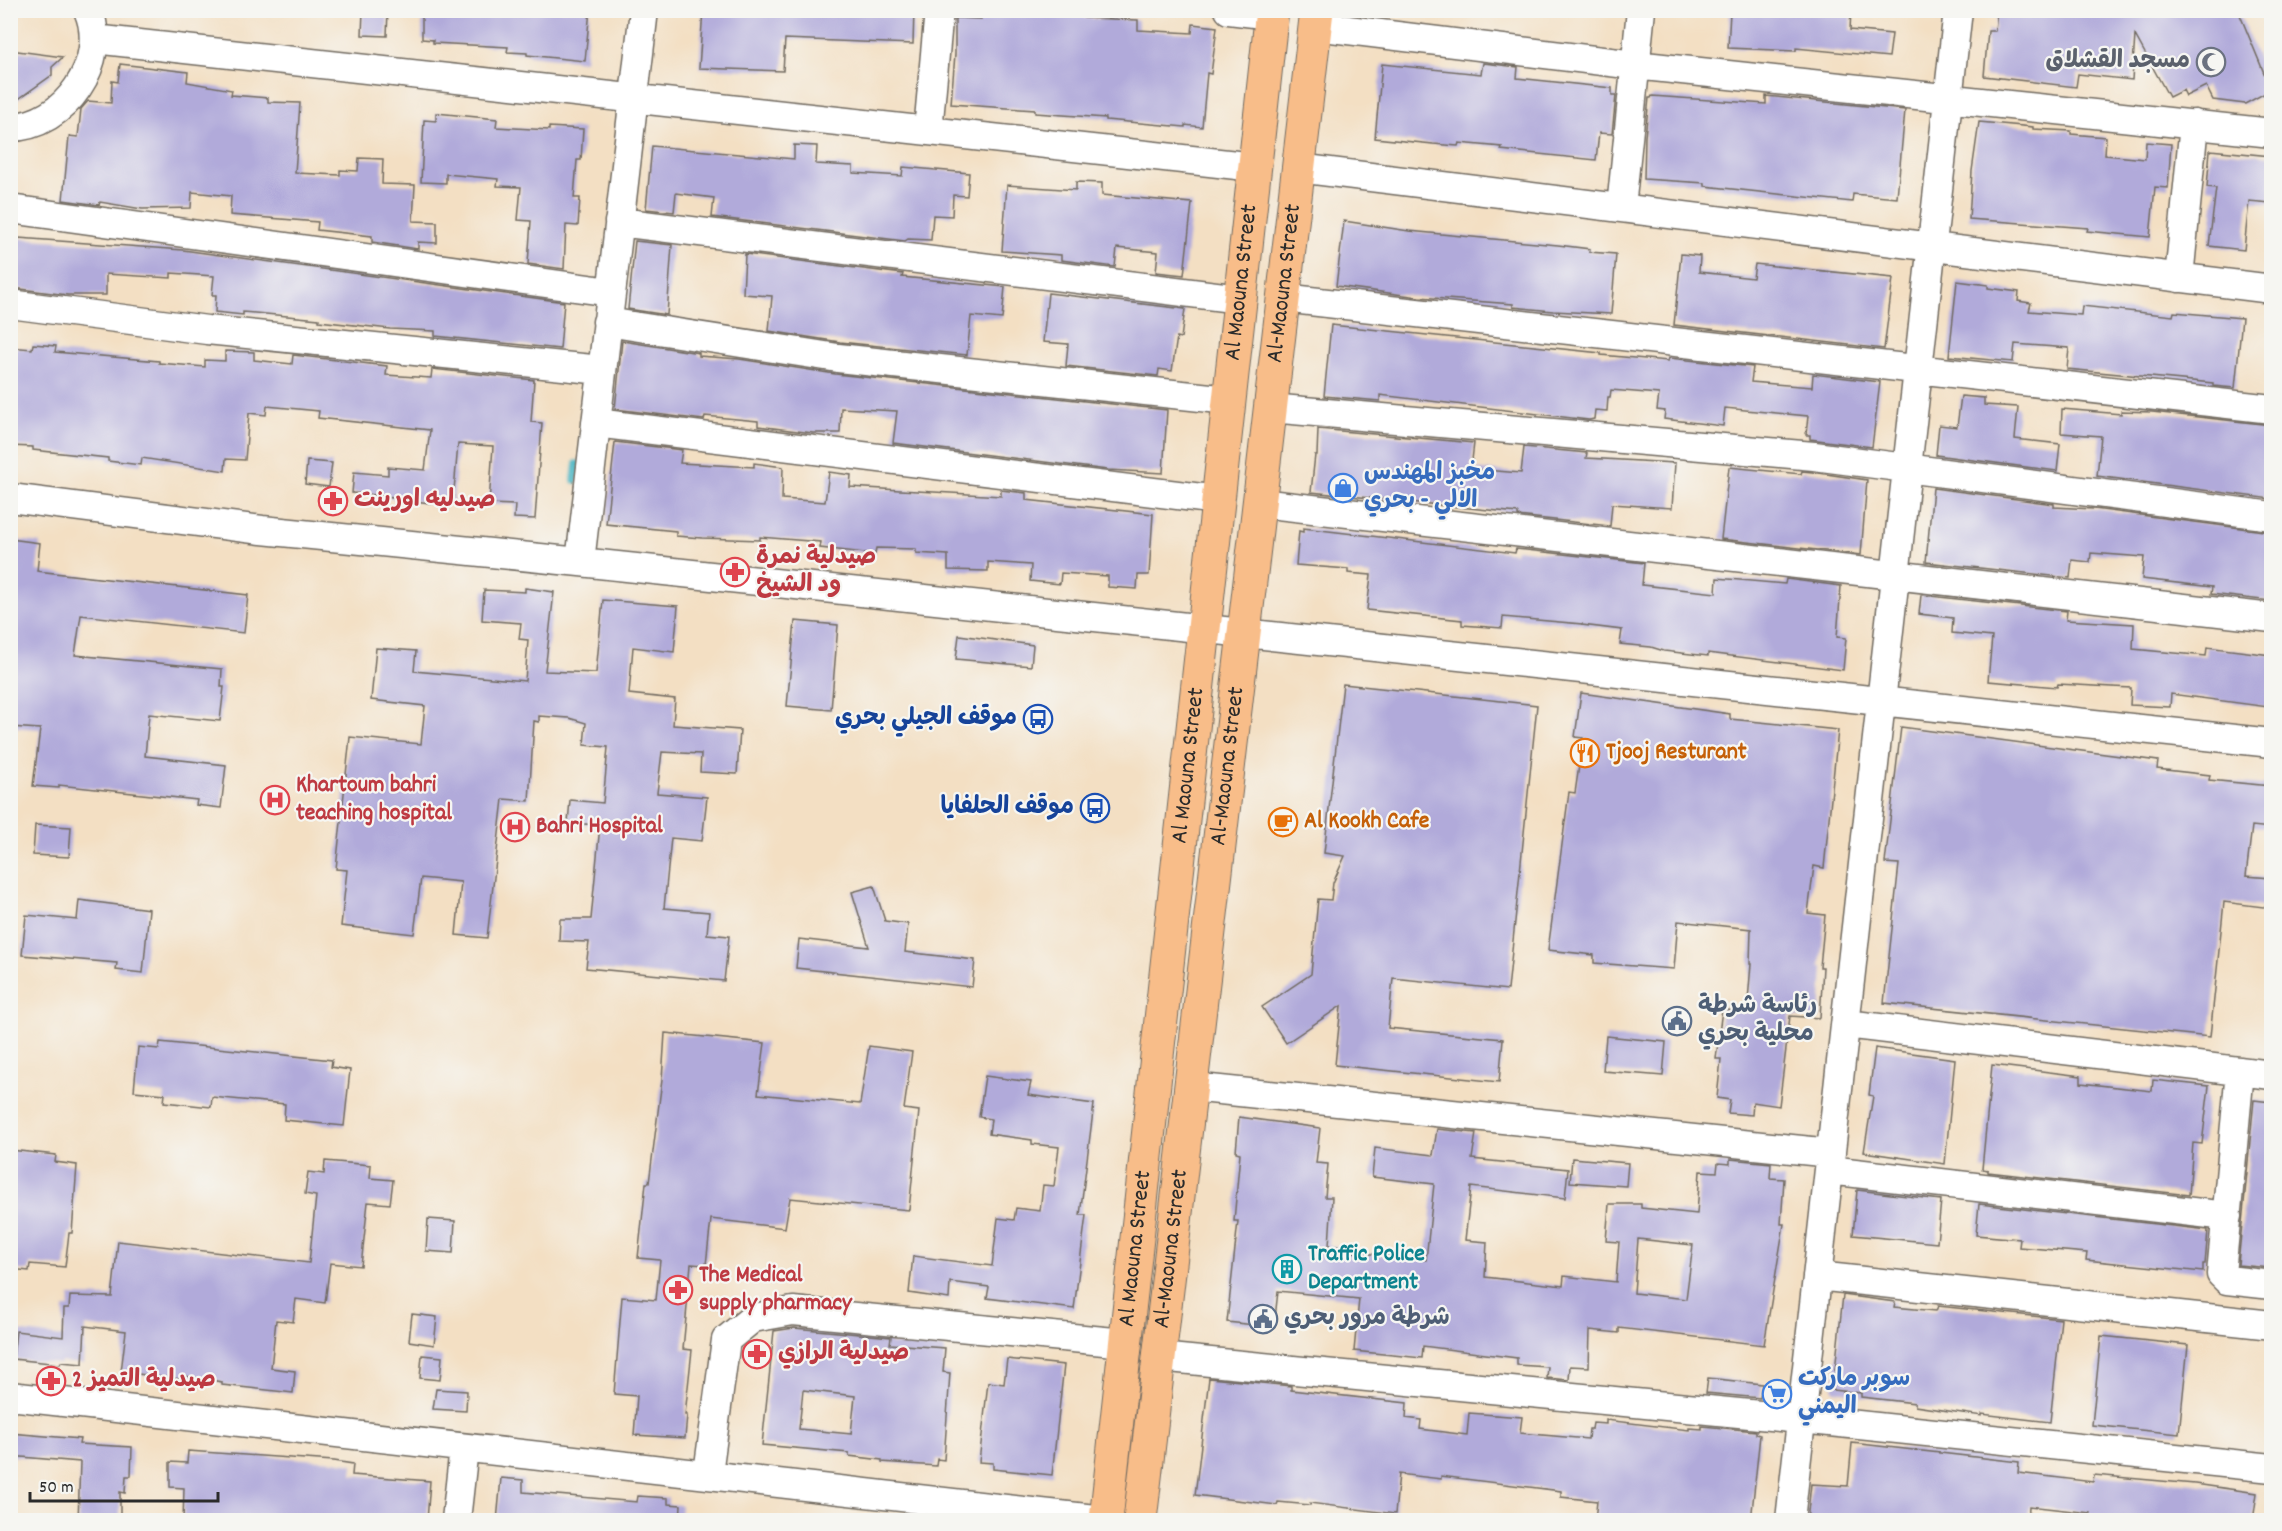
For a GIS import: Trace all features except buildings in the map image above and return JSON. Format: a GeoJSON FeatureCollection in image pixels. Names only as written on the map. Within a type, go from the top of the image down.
{"type":"FeatureCollection","features":[{"type":"Feature","properties":{"kind":"highway","name":"Al Maouna Street"},"geometry":{"type":"LineString","coordinates":[[1105,1521],[1271,13]]}},
{"type":"Feature","properties":{"kind":"highway","name":"Al-Maouna Street"},"geometry":{"type":"LineString","coordinates":[[1140,1521],[1316,18]]}},
{"type":"Feature","properties":{"kind":"street"},"geometry":{"type":"LineString","coordinates":[[10,127],[40,120],[61,108],[77,89],[89,67],[94,39],[88,10]]}},
{"type":"Feature","properties":{"kind":"street"},"geometry":{"type":"LineString","coordinates":[[580,562],[644,10]]}},
{"type":"Feature","properties":{"kind":"street"},"geometry":{"type":"LineString","coordinates":[[928,131],[939,10]]}},
{"type":"Feature","properties":{"kind":"street"},"geometry":{"type":"LineString","coordinates":[[1229,10],[1271,13]]}},
{"type":"Feature","properties":{"kind":"street"},"geometry":{"type":"LineString","coordinates":[[1620,208],[1641,10]]}},
{"type":"Feature","properties":{"kind":"street"},"geometry":{"type":"LineString","coordinates":[[1790,1521],[1958,10]]}},
{"type":"Feature","properties":{"kind":"street"},"geometry":{"type":"LineString","coordinates":[[1316,18],[1635,65],[2271,134]]}},
{"type":"Feature","properties":{"kind":"street"},"geometry":{"type":"LineString","coordinates":[[94,39],[1255,167]]}},
{"type":"Feature","properties":{"kind":"street"},"geometry":{"type":"LineString","coordinates":[[2179,278],[2194,124]]}},
{"type":"Feature","properties":{"kind":"street"},"geometry":{"type":"LineString","coordinates":[[1298,168],[2271,289]]}},
{"type":"Feature","properties":{"kind":"street"},"geometry":{"type":"LineString","coordinates":[[10,209],[611,292]]}},
{"type":"Feature","properties":{"kind":"street"},"geometry":{"type":"LineString","coordinates":[[619,222],[1240,299]]}},
{"type":"Feature","properties":{"kind":"street"},"geometry":{"type":"LineString","coordinates":[[1283,298],[2271,409]]}},
{"type":"Feature","properties":{"kind":"street"},"geometry":{"type":"LineString","coordinates":[[10,304],[207,330],[602,370]]}},
{"type":"Feature","properties":{"kind":"street"},"geometry":{"type":"LineString","coordinates":[[607,322],[838,358],[1229,400]]}},
{"type":"Feature","properties":{"kind":"street"},"geometry":{"type":"LineString","coordinates":[[1270,408],[1815,456],[2271,516]]}},
{"type":"Feature","properties":{"kind":"street"},"geometry":{"type":"LineString","coordinates":[[596,423],[1218,500]]}},
{"type":"Feature","properties":{"kind":"street"},"geometry":{"type":"LineString","coordinates":[[10,498],[262,530],[2271,743]]}},
{"type":"Feature","properties":{"kind":"street"},"geometry":{"type":"LineString","coordinates":[[1259,503],[2271,618]]}},
{"type":"Feature","properties":{"kind":"street"},"geometry":{"type":"LineString","coordinates":[[1845,1024],[2271,1075]]}},
{"type":"Feature","properties":{"kind":"street"},"geometry":{"type":"LineString","coordinates":[[2240,1071],[2221,1274],[2223,1278],[2271,1285]]}},
{"type":"Feature","properties":{"kind":"street"},"geometry":{"type":"LineString","coordinates":[[1191,1087],[1830,1161],[2227,1216]]}},
{"type":"Feature","properties":{"kind":"street"},"geometry":{"type":"LineString","coordinates":[[1817,1276],[2271,1325]]}},
{"type":"Feature","properties":{"kind":"street"},"geometry":{"type":"LineString","coordinates":[[708,1473],[726,1340],[753,1318],[793,1311],[1125,1343]]}},
{"type":"Feature","properties":{"kind":"street"},"geometry":{"type":"LineString","coordinates":[[1159,1357],[1802,1419],[2271,1468]]}},
{"type":"Feature","properties":{"kind":"street"},"geometry":{"type":"LineString","coordinates":[[10,1396],[464,1448],[708,1473],[1105,1521]]}},
{"type":"Feature","properties":{"kind":"street"},"geometry":{"type":"LineString","coordinates":[[456,1521],[464,1448]]}},
{"type":"Feature","properties":{"kind":"waterway"},"geometry":{"type":"LineString","coordinates":[[575,480],[577,464]]}},
{"type":"Feature","properties":{"kind":"place","name":"مسجد القشلاق"},"geometry":{"type":"Point","coordinates":[2211,62]}},
{"type":"Feature","properties":{"kind":"place","name":"مخبز المهندس الالي - بحري"},"geometry":{"type":"Point","coordinates":[1343,488]}},
{"type":"Feature","properties":{"kind":"place","name":"صيدليه اورينت"},"geometry":{"type":"Point","coordinates":[333,501]}},
{"type":"Feature","properties":{"kind":"place","name":"صيدلية نمرة ود الشيخ"},"geometry":{"type":"Point","coordinates":[735,572]}},
{"type":"Feature","properties":{"kind":"place","name":"موقف الجيلي بحري"},"geometry":{"type":"Point","coordinates":[1038,719]}},
{"type":"Feature","properties":{"kind":"place","name":"Tjooj Resturant"},"geometry":{"type":"Point","coordinates":[1585,753]}},
{"type":"Feature","properties":{"kind":"place","name":"Khartoum bahri teaching hospital"},"geometry":{"type":"Point","coordinates":[275,800]}},
{"type":"Feature","properties":{"kind":"place","name":"موقف الحلفايا"},"geometry":{"type":"Point","coordinates":[1095,808]}},
{"type":"Feature","properties":{"kind":"place","name":"Al Kookh Cafe"},"geometry":{"type":"Point","coordinates":[1283,822]}},
{"type":"Feature","properties":{"kind":"place","name":"Bahri Hospital"},"geometry":{"type":"Point","coordinates":[515,827]}},
{"type":"Feature","properties":{"kind":"place","name":"رئاسة شرطة محلية بحري"},"geometry":{"type":"Point","coordinates":[1677,1021]}},
{"type":"Feature","properties":{"kind":"place","name":"Traffic Police Department"},"geometry":{"type":"Point","coordinates":[1287,1269]}},
{"type":"Feature","properties":{"kind":"place","name":"The Medical supply pharmacy"},"geometry":{"type":"Point","coordinates":[678,1290]}},
{"type":"Feature","properties":{"kind":"place","name":"شرطة مرور بحري"},"geometry":{"type":"Point","coordinates":[1263,1319]}},
{"type":"Feature","properties":{"kind":"place","name":"صيدلية الرازي"},"geometry":{"type":"Point","coordinates":[757,1354]}},
{"type":"Feature","properties":{"kind":"place","name":"صيدلية التميز 2"},"geometry":{"type":"Point","coordinates":[51,1381]}},
{"type":"Feature","properties":{"kind":"place","name":"سوبر ماركت اليمني"},"geometry":{"type":"Point","coordinates":[1777,1394]}}]}
